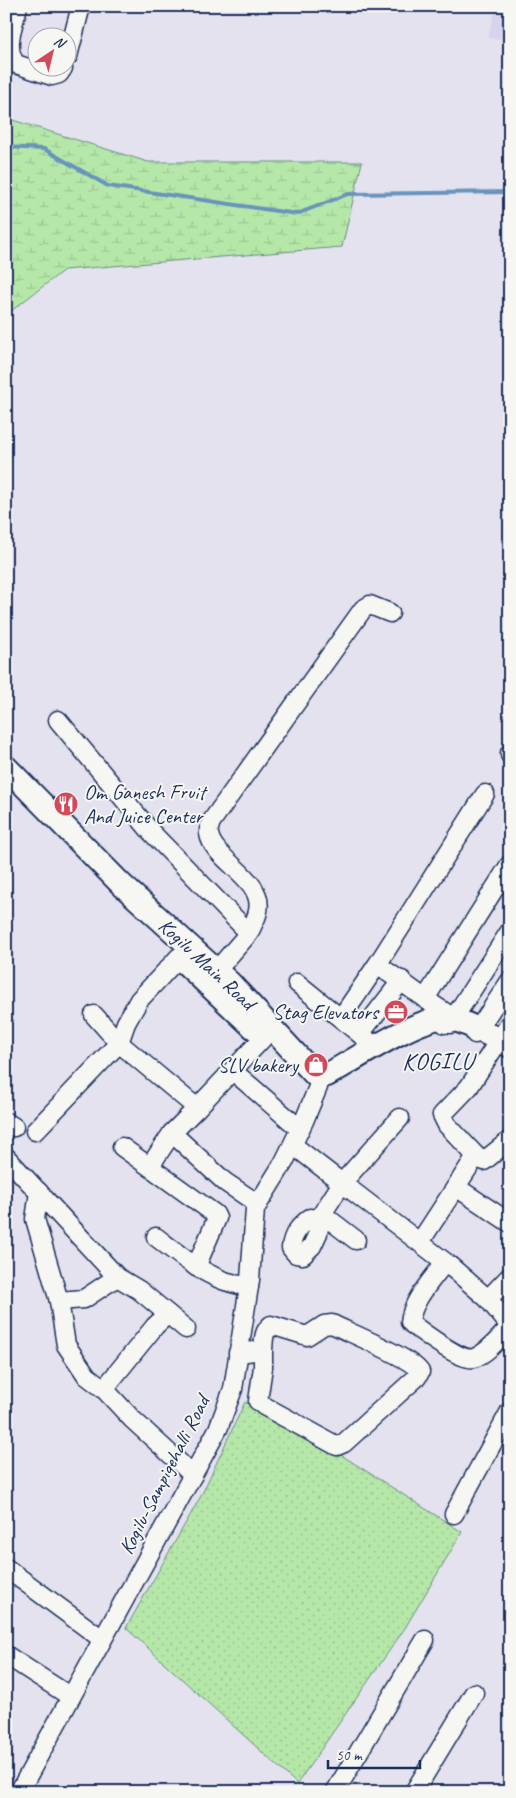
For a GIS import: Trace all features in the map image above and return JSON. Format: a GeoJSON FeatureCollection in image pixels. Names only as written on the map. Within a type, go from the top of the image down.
{"type":"FeatureCollection","features":[{"type":"Feature","properties":{"kind":"main road","name":"Kogilu Main Road"},"geometry":{"type":"LineString","coordinates":[[6,767],[121,884],[216,971],[263,1038],[319,1082]]}},
{"type":"Feature","properties":{"kind":"main road","name":"Kogilu Main Road"},"geometry":{"type":"LineString","coordinates":[[6,786],[112,894],[179,956],[239,1003],[316,1076],[319,1082]]}},
{"type":"Feature","properties":{"kind":"main road"},"geometry":{"type":"LineString","coordinates":[[319,1082],[412,1033],[448,1021]]}},
{"type":"Feature","properties":{"kind":"main road"},"geometry":{"type":"LineString","coordinates":[[319,1082],[368,1040],[393,1036],[422,1024],[448,1021],[505,1042]]}},
{"type":"Feature","properties":{"kind":"street"},"geometry":{"type":"LineString","coordinates":[[18,6],[10,41],[12,60],[16,64],[28,68]]}},
{"type":"Feature","properties":{"kind":"street"},"geometry":{"type":"LineString","coordinates":[[76,28],[81,6]]}},
{"type":"Feature","properties":{"kind":"street"},"geometry":{"type":"LineString","coordinates":[[216,971],[249,933],[259,910],[258,898],[250,884],[214,845],[208,833],[211,822],[363,609],[370,606],[390,613]]}},
{"type":"Feature","properties":{"kind":"street"},"geometry":{"type":"LineString","coordinates":[[58,720],[152,833],[249,933]]}},
{"type":"Feature","properties":{"kind":"street"},"geometry":{"type":"LineString","coordinates":[[341,1018],[377,965],[485,794]]}},
{"type":"Feature","properties":{"kind":"street"},"geometry":{"type":"LineString","coordinates":[[425,999],[510,864]]}},
{"type":"Feature","properties":{"kind":"street"},"geometry":{"type":"LineString","coordinates":[[448,1021],[510,931]]}},
{"type":"Feature","properties":{"kind":"street"},"geometry":{"type":"LineString","coordinates":[[36,1131],[119,1044],[126,1023],[139,1000],[179,956]]}},
{"type":"Feature","properties":{"kind":"street"},"geometry":{"type":"LineString","coordinates":[[377,965],[402,980],[446,1013],[448,1021]]}},
{"type":"Feature","properties":{"kind":"street"},"geometry":{"type":"LineString","coordinates":[[297,982],[368,1040],[402,980]]}},
{"type":"Feature","properties":{"kind":"street"},"geometry":{"type":"LineString","coordinates":[[476,1032],[510,981]]}},
{"type":"Feature","properties":{"kind":"street"},"geometry":{"type":"LineString","coordinates":[[94,1015],[119,1044],[197,1108]]}},
{"type":"Feature","properties":{"kind":"street"},"geometry":{"type":"LineString","coordinates":[[150,1166],[172,1133],[263,1038]]}},
{"type":"Feature","properties":{"kind":"street"},"geometry":{"type":"LineString","coordinates":[[505,1042],[469,1087],[442,1115],[447,1125],[476,1156],[484,1161],[510,1140]]}},
{"type":"Feature","properties":{"kind":"street"},"geometry":{"type":"LineString","coordinates":[[233,1071],[342,1183],[420,1242],[445,1262],[488,1299],[510,1326],[484,1352],[475,1357],[470,1358],[457,1354],[410,1322],[410,1314],[415,1304],[445,1262]]}},
{"type":"Feature","properties":{"kind":"street","name":"Kogilu-Sampigehalli Road"},"geometry":{"type":"LineString","coordinates":[[19,1792],[218,1428],[233,1388],[249,1287],[256,1209],[296,1137],[319,1082]]}},
{"type":"Feature","properties":{"kind":"street"},"geometry":{"type":"LineString","coordinates":[[356,1240],[321,1217],[342,1183],[400,1118]]}},
{"type":"Feature","properties":{"kind":"street"},"geometry":{"type":"LineString","coordinates":[[172,1133],[225,1182],[258,1204]]}},
{"type":"Feature","properties":{"kind":"street"},"geometry":{"type":"LineString","coordinates":[[122,1148],[150,1166],[215,1214],[217,1218],[196,1267]]}},
{"type":"Feature","properties":{"kind":"street"},"geometry":{"type":"LineString","coordinates":[[420,1242],[476,1156]]}},
{"type":"Feature","properties":{"kind":"street"},"geometry":{"type":"LineString","coordinates":[[6,1157],[117,1277],[139,1290],[186,1329]]}},
{"type":"Feature","properties":{"kind":"street"},"geometry":{"type":"LineString","coordinates":[[456,1187],[510,1223]]}},
{"type":"Feature","properties":{"kind":"street"},"geometry":{"type":"LineString","coordinates":[[39,1192],[35,1219],[59,1301],[66,1345],[87,1376],[104,1389],[132,1419],[193,1475]]}},
{"type":"Feature","properties":{"kind":"street"},"geometry":{"type":"LineString","coordinates":[[156,1236],[196,1267],[224,1281],[249,1287]]}},
{"type":"Feature","properties":{"kind":"street"},"geometry":{"type":"LineString","coordinates":[[488,1299],[510,1276]]}},
{"type":"Feature","properties":{"kind":"street"},"geometry":{"type":"LineString","coordinates":[[59,1301],[84,1299],[117,1277]]}},
{"type":"Feature","properties":{"kind":"street"},"geometry":{"type":"LineString","coordinates":[[104,1389],[155,1326],[168,1314]]}},
{"type":"Feature","properties":{"kind":"street"},"geometry":{"type":"LineString","coordinates":[[332,1324],[404,1359],[418,1367],[420,1372],[417,1377],[344,1443],[337,1446],[258,1401],[263,1367],[263,1350],[264,1335],[271,1325],[307,1336],[324,1325],[332,1324]]}},
{"type":"Feature","properties":{"kind":"street"},"geometry":{"type":"LineString","coordinates":[[238,1353],[263,1350]]}},
{"type":"Feature","properties":{"kind":"street"},"geometry":{"type":"LineString","coordinates":[[454,1514],[510,1411]]}},
{"type":"Feature","properties":{"kind":"street"},"geometry":{"type":"LineString","coordinates":[[6,1568],[102,1639]]}},
{"type":"Feature","properties":{"kind":"street"},"geometry":{"type":"LineString","coordinates":[[341,1790],[426,1640]]}},
{"type":"Feature","properties":{"kind":"street"},"geometry":{"type":"LineString","coordinates":[[6,1655],[71,1696]]}},
{"type":"Feature","properties":{"kind":"street"},"geometry":{"type":"LineString","coordinates":[[414,1792],[474,1693]]}},
{"type":"Feature","properties":{"kind":"shaded area"},"geometry":{"type":"Polygon","coordinates":[[[496,6],[510,6],[510,40],[488,38],[496,6]]]}},
{"type":"Feature","properties":{"kind":"green space"},"geometry":{"type":"Polygon","coordinates":[[[6,118],[148,162],[362,162],[342,247],[64,270],[6,315],[6,118]]]}},
{"type":"Feature","properties":{"kind":"green space"},"geometry":{"type":"Polygon","coordinates":[[[245,1402],[341,1455],[462,1532],[405,1628],[297,1784],[126,1628],[201,1496],[245,1402]]]}},
{"type":"Feature","properties":{"kind":"waterway"},"geometry":{"type":"LineString","coordinates":[[6,147],[44,149],[108,186],[297,214],[348,194],[510,192]]}},
{"type":"Feature","properties":{"kind":"place","name":"Om Ganesh Fruit And Juice Center"},"geometry":{"type":"Point","coordinates":[66,804]}},
{"type":"Feature","properties":{"kind":"place","name":"Stag Elevators"},"geometry":{"type":"Point","coordinates":[396,1012]}},
{"type":"Feature","properties":{"kind":"place","name":"SLV bakery"},"geometry":{"type":"Point","coordinates":[316,1065]}},
{"type":"Feature","properties":{"kind":"district","name":"KOGILU"},"geometry":{"type":"Point","coordinates":[438,1061]}}]}
